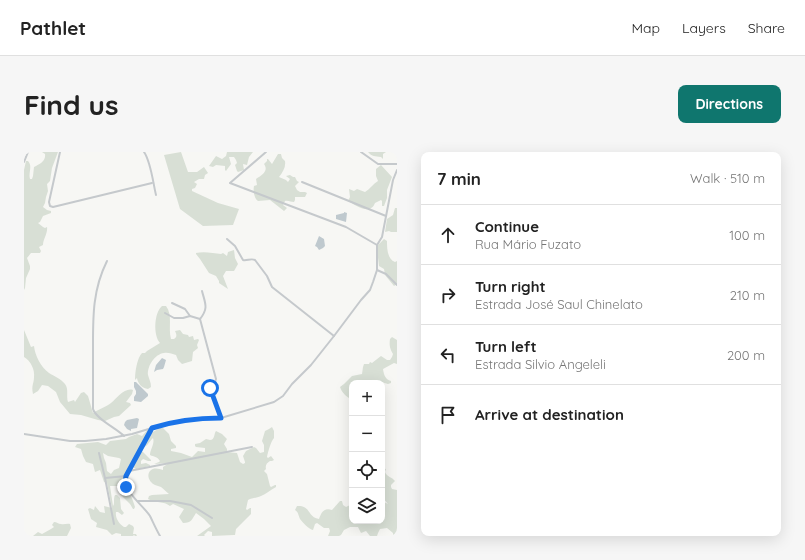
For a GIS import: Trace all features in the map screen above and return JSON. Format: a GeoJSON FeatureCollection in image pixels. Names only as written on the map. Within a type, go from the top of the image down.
{"type":"FeatureCollection","features":[{"type":"Feature","properties":{"kind":"street"},"geometry":{"type":"LineString","coordinates":[[24,162],[28,152]]}},
{"type":"Feature","properties":{"kind":"street"},"geometry":{"type":"LineString","coordinates":[[60,152],[50,196],[50,206],[53,207],[152,183]]}},
{"type":"Feature","properties":{"kind":"street"},"geometry":{"type":"LineString","coordinates":[[144,152],[156,195]]}},
{"type":"Feature","properties":{"kind":"street"},"geometry":{"type":"LineString","coordinates":[[266,152],[230,183],[346,227],[377,245]]}},
{"type":"Feature","properties":{"kind":"street"},"geometry":{"type":"LineString","coordinates":[[361,152],[378,164],[397,164]]}},
{"type":"Feature","properties":{"kind":"street"},"geometry":{"type":"LineString","coordinates":[[24,434],[70,441],[106,439],[124,436],[174,422],[202,418],[221,418],[278,400],[311,365],[370,290],[377,270],[377,245],[382,237],[393,180],[397,170]]}},
{"type":"Feature","properties":{"kind":"street"},"geometry":{"type":"LineString","coordinates":[[302,182],[386,216]]}},
{"type":"Feature","properties":{"kind":"street"},"geometry":{"type":"LineString","coordinates":[[227,239],[235,246],[243,260],[255,260],[267,276],[272,287],[334,336]]}},
{"type":"Feature","properties":{"kind":"street"},"geometry":{"type":"LineString","coordinates":[[107,261],[100,275],[94,301],[93,409],[96,414],[124,436]]}},
{"type":"Feature","properties":{"kind":"street"},"geometry":{"type":"LineString","coordinates":[[377,270],[386,274],[397,285]]}},
{"type":"Feature","properties":{"kind":"street"},"geometry":{"type":"LineString","coordinates":[[200,319],[205,313],[206,308],[202,291]]}},
{"type":"Feature","properties":{"kind":"street"},"geometry":{"type":"LineString","coordinates":[[172,303],[185,309],[190,316]]}},
{"type":"Feature","properties":{"kind":"street"},"geometry":{"type":"LineString","coordinates":[[165,313],[174,318],[190,316],[200,319]]}},
{"type":"Feature","properties":{"kind":"street"},"geometry":{"type":"LineString","coordinates":[[200,319],[216,379],[211,386],[211,389],[221,418]]}},
{"type":"Feature","properties":{"kind":"street"},"geometry":{"type":"LineString","coordinates":[[152,428],[126,476],[125,482],[126,487],[149,514],[160,536]]}},
{"type":"Feature","properties":{"kind":"street"},"geometry":{"type":"LineString","coordinates":[[129,471],[252,447]]}},
{"type":"Feature","properties":{"kind":"street"},"geometry":{"type":"LineString","coordinates":[[100,453],[114,524]]}},
{"type":"Feature","properties":{"kind":"street"},"geometry":{"type":"LineString","coordinates":[[105,478],[126,476]]}},
{"type":"Feature","properties":{"kind":"street"},"geometry":{"type":"LineString","coordinates":[[137,501],[170,501],[191,505],[212,518]]}},
{"type":"Feature","properties":{"kind":"shaded area"},"geometry":{"type":"Polygon","coordinates":[[[42,152],[58,152],[52,168],[50,181],[47,184],[48,191],[43,207],[51,211],[51,213],[43,216],[38,223],[45,228],[47,227],[47,232],[43,245],[39,247],[41,251],[40,253],[31,253],[27,258],[30,269],[26,278],[24,290],[24,170],[26,161],[28,161],[30,165],[30,179],[32,179],[34,167],[45,159],[45,154],[42,152]]]}},
{"type":"Feature","properties":{"kind":"shaded area"},"geometry":{"type":"Polygon","coordinates":[[[181,152],[188,172],[197,172],[204,167],[208,173],[205,175],[204,179],[199,179],[194,182],[197,184],[192,191],[218,203],[239,209],[233,225],[203,226],[180,209],[164,155],[181,152]]]}},
{"type":"Feature","properties":{"kind":"shaded area"},"geometry":{"type":"Polygon","coordinates":[[[227,152],[253,152],[249,157],[247,165],[243,164],[244,170],[238,172],[235,165],[237,163],[234,157],[229,157],[231,164],[226,171],[225,166],[209,166],[216,156],[222,159],[226,156],[227,152]]]}},
{"type":"Feature","properties":{"kind":"shaded area"},"geometry":{"type":"Polygon","coordinates":[[[368,152],[386,152],[383,154],[383,159],[381,157],[372,156],[368,152]]]}},
{"type":"Feature","properties":{"kind":"shaded area"},"geometry":{"type":"Polygon","coordinates":[[[278,154],[281,154],[285,161],[284,169],[279,177],[288,182],[290,179],[286,176],[290,175],[295,177],[299,182],[295,186],[297,190],[307,193],[305,197],[295,197],[294,202],[285,201],[283,205],[287,208],[284,211],[270,200],[258,201],[254,192],[254,186],[257,185],[256,179],[265,171],[266,169],[264,164],[267,159],[272,164],[278,154]]]}},
{"type":"Feature","properties":{"kind":"shaded area"},"geometry":{"type":"Polygon","coordinates":[[[381,165],[392,177],[387,190],[387,198],[384,206],[382,206],[381,200],[375,203],[370,209],[358,207],[348,201],[350,197],[349,189],[354,191],[357,189],[365,192],[378,181],[376,169],[381,165]]]}},
{"type":"Feature","properties":{"kind":"shaded area"},"geometry":{"type":"Polygon","coordinates":[[[395,208],[397,208],[397,232],[385,232],[387,219],[393,215],[395,208]]]}},
{"type":"Feature","properties":{"kind":"shaded area"},"geometry":{"type":"Polygon","coordinates":[[[344,212],[347,213],[346,222],[336,219],[336,215],[344,212]]]}},
{"type":"Feature","properties":{"kind":"shaded area"},"geometry":{"type":"Polygon","coordinates":[[[319,236],[324,239],[325,246],[319,250],[315,246],[319,236]]]}},
{"type":"Feature","properties":{"kind":"shaded area"},"geometry":{"type":"Polygon","coordinates":[[[384,239],[387,241],[390,258],[392,261],[397,261],[397,284],[394,286],[385,275],[384,269],[379,266],[377,249],[378,245],[384,239]]]}},
{"type":"Feature","properties":{"kind":"shaded area"},"geometry":{"type":"Polygon","coordinates":[[[234,250],[235,258],[238,264],[234,271],[226,271],[223,276],[228,289],[219,283],[216,276],[209,273],[196,253],[223,253],[227,256],[228,252],[234,250]]]}},
{"type":"Feature","properties":{"kind":"shaded area"},"geometry":{"type":"Polygon","coordinates":[[[162,306],[166,306],[169,313],[171,339],[176,337],[175,331],[180,330],[183,334],[188,335],[189,337],[193,336],[194,340],[199,340],[197,345],[198,348],[193,352],[192,361],[182,364],[176,355],[168,353],[161,354],[155,358],[152,361],[148,372],[151,387],[148,389],[144,388],[138,382],[137,378],[135,380],[136,369],[142,353],[145,353],[160,343],[156,335],[155,324],[157,314],[162,306]]]}},
{"type":"Feature","properties":{"kind":"shaded area"},"geometry":{"type":"Polygon","coordinates":[[[24,330],[31,347],[34,346],[37,357],[43,368],[65,384],[67,388],[68,402],[74,400],[75,402],[81,393],[84,392],[88,396],[93,413],[111,403],[124,391],[130,389],[133,390],[132,394],[126,402],[130,403],[131,405],[119,416],[105,421],[70,414],[60,402],[56,392],[48,386],[42,385],[38,391],[33,394],[32,389],[34,371],[31,363],[24,357],[24,330]]]}},
{"type":"Feature","properties":{"kind":"shaded area"},"geometry":{"type":"Polygon","coordinates":[[[392,337],[397,340],[397,364],[394,363],[383,369],[385,376],[391,381],[391,383],[385,383],[385,380],[349,380],[348,398],[340,387],[352,376],[362,374],[364,364],[369,364],[370,362],[372,363],[381,356],[387,360],[390,360],[393,354],[390,349],[390,339],[392,337]]]}},
{"type":"Feature","properties":{"kind":"shaded area"},"geometry":{"type":"Polygon","coordinates":[[[162,358],[166,360],[163,369],[154,372],[156,365],[162,358]]]}},
{"type":"Feature","properties":{"kind":"shaded area"},"geometry":{"type":"Polygon","coordinates":[[[134,382],[136,382],[148,394],[148,396],[141,402],[134,401],[136,391],[134,382]]]}},
{"type":"Feature","properties":{"kind":"shaded area"},"geometry":{"type":"Polygon","coordinates":[[[139,419],[137,428],[131,429],[131,431],[127,429],[124,425],[125,422],[127,420],[139,419]]]}},
{"type":"Feature","properties":{"kind":"shaded area"},"geometry":{"type":"Polygon","coordinates":[[[272,427],[274,431],[274,438],[267,457],[268,458],[271,456],[274,460],[267,463],[264,471],[267,474],[270,486],[276,485],[276,487],[263,495],[248,500],[246,509],[251,508],[251,514],[236,529],[235,535],[212,536],[212,532],[208,531],[204,535],[205,536],[197,536],[211,526],[204,519],[196,513],[193,519],[183,523],[179,517],[184,509],[173,504],[170,506],[165,503],[148,499],[149,496],[152,495],[169,494],[161,487],[150,481],[150,471],[153,469],[163,470],[163,467],[169,463],[154,464],[160,461],[157,457],[150,455],[153,438],[146,446],[140,448],[138,451],[143,452],[151,460],[148,461],[143,459],[141,464],[146,463],[150,466],[136,469],[133,467],[133,462],[124,478],[129,479],[129,490],[135,507],[134,509],[120,494],[120,489],[118,486],[110,486],[113,506],[114,497],[117,495],[120,498],[121,509],[124,513],[122,515],[116,512],[118,521],[124,527],[129,524],[133,526],[133,534],[136,534],[137,536],[121,536],[121,534],[116,533],[112,535],[107,530],[96,527],[97,523],[91,519],[88,509],[90,508],[94,510],[95,506],[100,512],[105,513],[104,506],[112,508],[107,483],[104,482],[100,470],[95,472],[93,464],[86,462],[81,449],[75,447],[77,444],[98,442],[106,445],[110,441],[126,439],[137,434],[142,436],[149,428],[151,428],[151,433],[163,428],[169,434],[171,441],[176,446],[176,448],[171,449],[171,451],[192,457],[198,451],[205,452],[205,448],[196,447],[195,444],[206,439],[212,440],[216,431],[227,439],[224,444],[227,452],[237,453],[240,462],[243,464],[245,462],[243,456],[246,451],[254,447],[260,453],[264,452],[264,445],[262,441],[265,431],[272,427]],[[103,453],[107,471],[111,474],[114,470],[119,468],[121,459],[108,456],[103,453]]]}},
{"type":"Feature","properties":{"kind":"shaded area"},"geometry":{"type":"Polygon","coordinates":[[[385,472],[395,481],[391,485],[392,489],[397,490],[397,536],[393,536],[393,533],[387,528],[380,529],[377,536],[370,536],[366,531],[361,533],[358,527],[350,527],[344,530],[339,536],[328,536],[330,531],[329,528],[324,528],[317,523],[315,524],[313,530],[311,529],[301,521],[295,510],[297,506],[305,507],[312,516],[319,519],[324,510],[332,510],[340,501],[342,501],[343,505],[346,507],[349,506],[349,524],[385,524],[385,502],[388,504],[385,500],[385,472]]]}},
{"type":"Feature","properties":{"kind":"shaded area"},"geometry":{"type":"Polygon","coordinates":[[[54,522],[70,524],[71,528],[67,536],[33,536],[38,532],[42,534],[54,527],[52,525],[54,522]]]}},
{"type":"Feature","properties":{"kind":"route"},"geometry":{"type":"LineString","coordinates":[[126,487],[126,476],[152,428],[162,424],[174,422],[202,418],[221,418],[210,388]]}}]}
